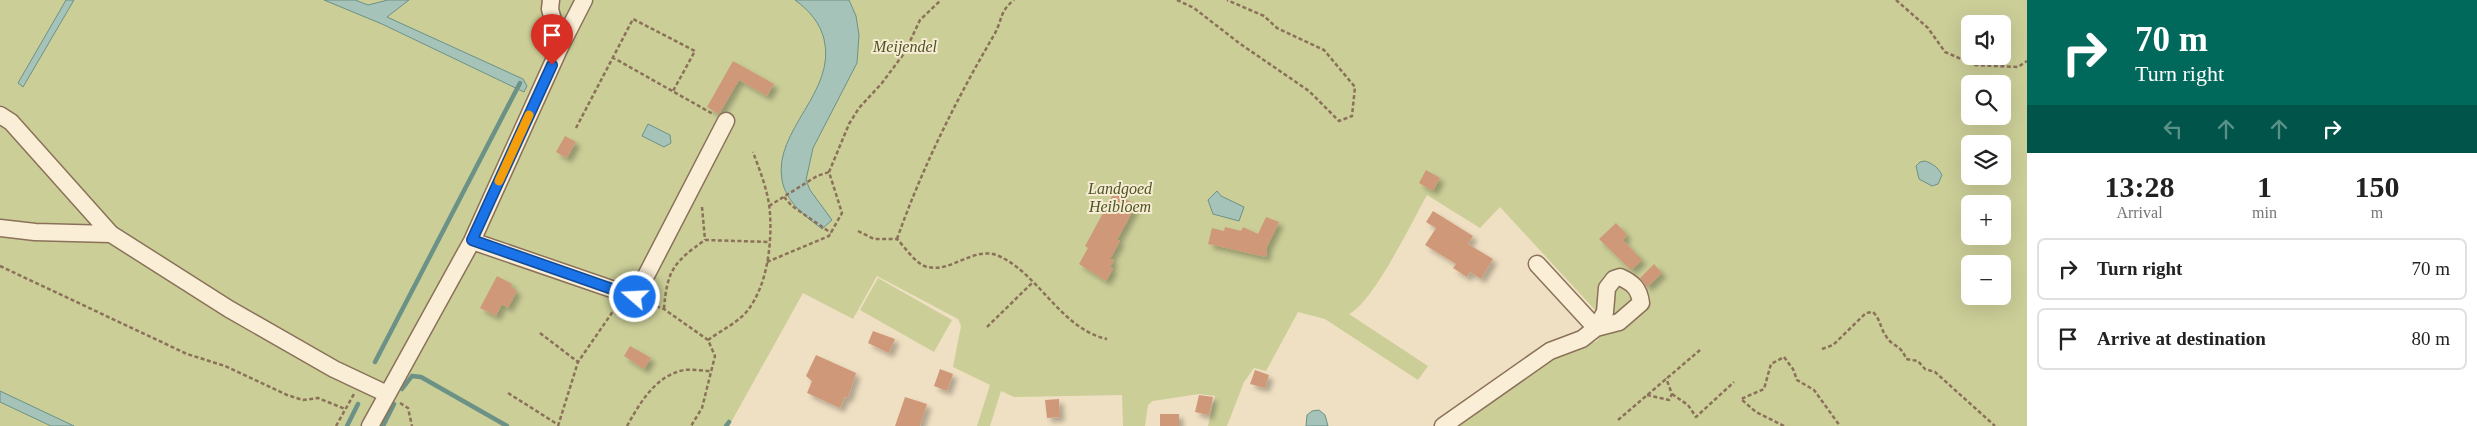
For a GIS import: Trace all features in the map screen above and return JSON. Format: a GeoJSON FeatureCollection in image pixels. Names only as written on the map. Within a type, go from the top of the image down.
{"type":"FeatureCollection","features":[{"type":"Feature","properties":{"kind":"lane"},"geometry":{"type":"LineString","coordinates":[[552,0],[550,9],[560,47]]}},
{"type":"Feature","properties":{"kind":"lane"},"geometry":{"type":"LineString","coordinates":[[370,426],[472,240],[560,47],[584,0]]}},
{"type":"Feature","properties":{"kind":"lane"},"geometry":{"type":"LineString","coordinates":[[0,115],[11,122],[111,234],[229,309],[334,369],[387,394]]}},
{"type":"Feature","properties":{"kind":"lane"},"geometry":{"type":"LineString","coordinates":[[472,240],[631,295],[726,121]]}},
{"type":"Feature","properties":{"kind":"lane"},"geometry":{"type":"LineString","coordinates":[[0,228],[63,233],[111,234]]}},
{"type":"Feature","properties":{"kind":"lane"},"geometry":{"type":"LineString","coordinates":[[1443,426],[1550,351],[1582,338],[1596,328],[1537,264]]}},
{"type":"Feature","properties":{"kind":"path"},"geometry":{"type":"LineString","coordinates":[[767,262],[829,236],[831,233],[842,213],[829,172],[849,124],[859,108],[882,83],[905,52],[920,20],[941,0]]}},
{"type":"Feature","properties":{"kind":"path"},"geometry":{"type":"LineString","coordinates":[[897,239],[913,194],[966,84],[999,26],[1004,9],[1014,0]]}},
{"type":"Feature","properties":{"kind":"path"},"geometry":{"type":"LineString","coordinates":[[1177,0],[1194,8],[1239,43],[1309,92],[1339,121],[1352,116],[1354,87],[1324,50],[1277,28],[1264,16],[1228,0]]}},
{"type":"Feature","properties":{"kind":"path"},"geometry":{"type":"LineString","coordinates":[[1896,0],[1928,28],[1945,52],[1975,65],[2018,67],[2027,60]]}},
{"type":"Feature","properties":{"kind":"path"},"geometry":{"type":"LineString","coordinates":[[576,128],[632,19],[695,51],[673,92]]}},
{"type":"Feature","properties":{"kind":"path"},"geometry":{"type":"LineString","coordinates":[[612,57],[726,121]]}},
{"type":"Feature","properties":{"kind":"path"},"geometry":{"type":"LineString","coordinates":[[708,340],[747,311],[759,292],[767,262],[770,242],[769,206],[753,152]]}},
{"type":"Feature","properties":{"kind":"path"},"geometry":{"type":"LineString","coordinates":[[769,206],[817,176],[829,172]]}},
{"type":"Feature","properties":{"kind":"path"},"geometry":{"type":"LineString","coordinates":[[784,197],[792,206],[831,233]]}},
{"type":"Feature","properties":{"kind":"path"},"geometry":{"type":"LineString","coordinates":[[702,206],[705,240]]}},
{"type":"Feature","properties":{"kind":"path"},"geometry":{"type":"LineString","coordinates":[[858,231],[874,239],[897,239],[918,261],[927,267],[943,266],[974,255],[997,255],[1017,268],[1060,310],[1095,336],[1107,339]]}},
{"type":"Feature","properties":{"kind":"path"},"geometry":{"type":"LineString","coordinates":[[664,310],[673,266],[705,240],[770,242]]}},
{"type":"Feature","properties":{"kind":"path"},"geometry":{"type":"LineString","coordinates":[[0,266],[187,354],[224,366],[286,395],[304,400],[318,398],[345,409],[336,426]]}},
{"type":"Feature","properties":{"kind":"path"},"geometry":{"type":"LineString","coordinates":[[986,327],[1032,283]]}},
{"type":"Feature","properties":{"kind":"path"},"geometry":{"type":"LineString","coordinates":[[508,394],[558,425],[578,362],[631,295],[664,310],[708,340],[715,356],[712,371],[702,408],[690,426]]}},
{"type":"Feature","properties":{"kind":"path"},"geometry":{"type":"LineString","coordinates":[[1822,349],[1833,344],[1866,313],[1873,312],[1880,319],[1887,339],[1903,350],[1906,359],[1918,361],[1924,369],[1935,372],[1995,426]]}},
{"type":"Feature","properties":{"kind":"path"},"geometry":{"type":"LineString","coordinates":[[540,333],[578,362]]}},
{"type":"Feature","properties":{"kind":"path"},"geometry":{"type":"LineString","coordinates":[[1618,420],[1700,350]]}},
{"type":"Feature","properties":{"kind":"path"},"geometry":{"type":"LineString","coordinates":[[1784,426],[1756,412],[1740,398],[1764,389],[1771,364],[1784,357],[1798,380],[1814,390],[1840,426]]}},
{"type":"Feature","properties":{"kind":"path"},"geometry":{"type":"LineString","coordinates":[[627,426],[645,395],[669,376],[685,370],[712,371]]}},
{"type":"Feature","properties":{"kind":"path"},"geometry":{"type":"LineString","coordinates":[[1666,378],[1672,394],[1688,405],[1696,417],[1734,382]]}},
{"type":"Feature","properties":{"kind":"path"},"geometry":{"type":"LineString","coordinates":[[387,394],[408,408],[412,426]]}},
{"type":"Feature","properties":{"kind":"path"},"geometry":{"type":"LineString","coordinates":[[1647,395],[1669,400],[1672,394]]}},
{"type":"Feature","properties":{"kind":"green space"},"geometry":{"type":"Polygon","coordinates":[[[0,0],[2027,0],[2027,426],[1456,426],[1545,360],[1597,341],[1608,324],[1500,207],[1480,228],[1427,195],[1381,278],[1359,307],[1349,314],[1428,366],[1418,380],[1325,319],[1298,312],[1266,371],[1254,368],[1244,382],[1227,426],[1208,426],[1215,396],[1199,394],[1153,401],[1148,405],[1145,426],[1123,426],[1122,395],[1014,397],[1001,391],[990,426],[977,426],[990,385],[953,367],[961,326],[958,319],[877,276],[853,319],[803,293],[729,426],[0,426],[0,0]]]}},
{"type":"Feature","properties":{"kind":"green space"},"geometry":{"type":"Polygon","coordinates":[[[878,278],[952,320],[934,352],[860,310],[878,278]]]}},
{"type":"Feature","properties":{"kind":"water"},"geometry":{"type":"Polygon","coordinates":[[[66,0],[74,0],[23,87],[18,83],[66,0]]]}},
{"type":"Feature","properties":{"kind":"water"},"geometry":{"type":"Polygon","coordinates":[[[324,0],[355,0],[368,5],[388,0],[409,0],[387,17],[523,79],[527,86],[524,92],[382,24],[324,0]]]}},
{"type":"Feature","properties":{"kind":"water"},"geometry":{"type":"Polygon","coordinates":[[[795,0],[849,0],[856,16],[859,35],[857,63],[813,148],[806,180],[810,190],[832,220],[822,229],[803,214],[792,202],[782,180],[782,162],[787,144],[814,94],[822,76],[826,58],[824,39],[817,22],[795,0]]]}},
{"type":"Feature","properties":{"kind":"water"},"geometry":{"type":"Polygon","coordinates":[[[648,124],[670,135],[671,143],[664,147],[642,136],[648,124]]]}},
{"type":"Feature","properties":{"kind":"water"},"geometry":{"type":"Polygon","coordinates":[[[1925,161],[1935,166],[1942,175],[1938,184],[1932,186],[1919,179],[1916,166],[1920,162],[1925,161]]]}},
{"type":"Feature","properties":{"kind":"water"},"geometry":{"type":"Polygon","coordinates":[[[1217,191],[1221,196],[1244,207],[1239,221],[1213,214],[1208,200],[1217,191]]]}},
{"type":"Feature","properties":{"kind":"water"},"geometry":{"type":"Polygon","coordinates":[[[0,391],[74,426],[51,426],[0,402],[0,391]]]}},
{"type":"Feature","properties":{"kind":"water"},"geometry":{"type":"Polygon","coordinates":[[[1319,410],[1325,415],[1328,426],[1306,426],[1307,415],[1312,411],[1319,410]]]}},
{"type":"Feature","properties":{"kind":"building"},"geometry":{"type":"Polygon","coordinates":[[[733,61],[774,84],[767,96],[739,80],[719,114],[707,107],[733,61]]]}},
{"type":"Feature","properties":{"kind":"building"},"geometry":{"type":"Polygon","coordinates":[[[565,136],[576,142],[567,158],[556,152],[565,136]]]}},
{"type":"Feature","properties":{"kind":"building"},"geometry":{"type":"Polygon","coordinates":[[[1426,170],[1440,178],[1433,191],[1419,183],[1426,170]]]}},
{"type":"Feature","properties":{"kind":"building"},"geometry":{"type":"Polygon","coordinates":[[[1114,193],[1136,205],[1117,240],[1120,241],[1110,259],[1114,260],[1110,267],[1113,269],[1106,281],[1079,264],[1088,248],[1085,246],[1114,193]]]}},
{"type":"Feature","properties":{"kind":"building"},"geometry":{"type":"Polygon","coordinates":[[[1433,211],[1473,236],[1468,244],[1493,259],[1481,279],[1470,272],[1467,277],[1453,268],[1456,264],[1425,245],[1436,228],[1426,222],[1433,211]]]}},
{"type":"Feature","properties":{"kind":"building"},"geometry":{"type":"Polygon","coordinates":[[[1266,217],[1279,222],[1267,247],[1266,257],[1208,244],[1212,228],[1224,231],[1225,227],[1241,231],[1243,227],[1258,234],[1266,217]]]}},
{"type":"Feature","properties":{"kind":"building"},"geometry":{"type":"Polygon","coordinates":[[[1616,223],[1627,235],[1623,240],[1642,260],[1631,270],[1599,239],[1616,223]]]}},
{"type":"Feature","properties":{"kind":"building"},"geometry":{"type":"Polygon","coordinates":[[[1654,264],[1662,273],[1647,287],[1640,278],[1654,264]]]}},
{"type":"Feature","properties":{"kind":"building"},"geometry":{"type":"Polygon","coordinates":[[[497,276],[512,284],[511,287],[517,291],[508,308],[502,304],[496,316],[480,308],[497,276]]]}},
{"type":"Feature","properties":{"kind":"building"},"geometry":{"type":"Polygon","coordinates":[[[873,331],[895,339],[889,353],[868,343],[873,331]]]}},
{"type":"Feature","properties":{"kind":"building"},"geometry":{"type":"Polygon","coordinates":[[[630,346],[651,358],[644,369],[624,356],[630,346]]]}},
{"type":"Feature","properties":{"kind":"building"},"geometry":{"type":"Polygon","coordinates":[[[816,355],[856,373],[848,398],[845,397],[840,408],[807,393],[812,381],[806,376],[816,355]]]}},
{"type":"Feature","properties":{"kind":"building"},"geometry":{"type":"Polygon","coordinates":[[[940,369],[953,374],[947,391],[934,386],[940,369]]]}},
{"type":"Feature","properties":{"kind":"building"},"geometry":{"type":"Polygon","coordinates":[[[1255,370],[1269,375],[1265,388],[1250,384],[1255,370]]]}},
{"type":"Feature","properties":{"kind":"building"},"geometry":{"type":"Polygon","coordinates":[[[1199,395],[1213,397],[1209,415],[1195,412],[1199,395]]]}},
{"type":"Feature","properties":{"kind":"building"},"geometry":{"type":"Polygon","coordinates":[[[905,397],[927,404],[920,426],[895,426],[905,397]]]}},
{"type":"Feature","properties":{"kind":"building"},"geometry":{"type":"Polygon","coordinates":[[[1059,399],[1060,417],[1047,418],[1045,400],[1059,399]]]}},
{"type":"Feature","properties":{"kind":"building"},"geometry":{"type":"Polygon","coordinates":[[[1160,414],[1179,414],[1179,426],[1160,426],[1160,414]]]}},
{"type":"Feature","properties":{"kind":"waterway"},"geometry":{"type":"LineString","coordinates":[[375,362],[520,83]]}},
{"type":"Feature","properties":{"kind":"waterway"},"geometry":{"type":"LineString","coordinates":[[402,389],[412,376],[421,377],[507,426]]}},
{"type":"Feature","properties":{"kind":"waterway"},"geometry":{"type":"LineString","coordinates":[[347,426],[358,404]]}},
{"type":"Feature","properties":{"kind":"waterway"},"geometry":{"type":"LineString","coordinates":[[383,426],[394,404]]}},
{"type":"Feature","properties":{"kind":"waterway"},"geometry":{"type":"LineString","coordinates":[[726,426],[729,422]]}},
{"type":"Feature","properties":{"kind":"slow traffic"},"geometry":{"type":"LineString","coordinates":[[499,181],[529,115]]}},
{"type":"Feature","properties":{"kind":"route"},"geometry":{"type":"LineString","coordinates":[[552,65],[472,240],[635,297]]}},
{"type":"Feature","properties":{"kind":"park label","name":"Meijendel"},"geometry":{"type":"Point","coordinates":[905,46]}},
{"type":"Feature","properties":{"kind":"park label","name":"Landgoed Heibloem"},"geometry":{"type":"Point","coordinates":[1120,197]}}]}
